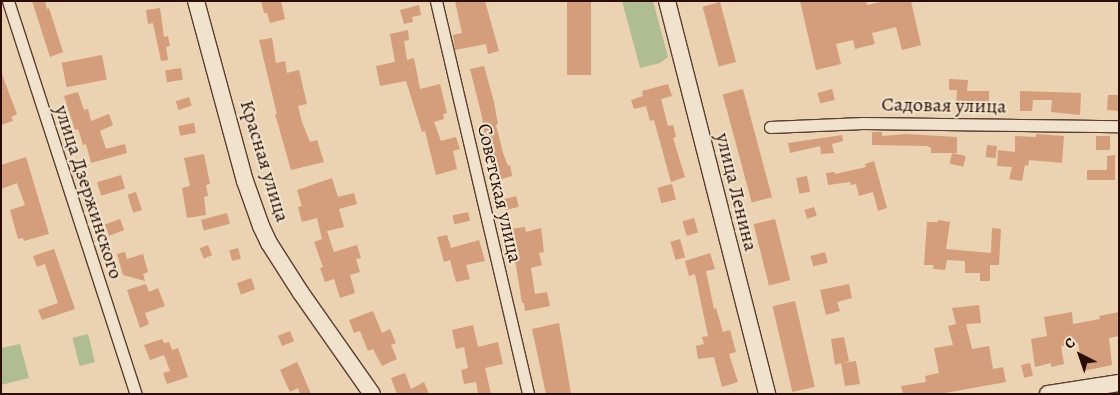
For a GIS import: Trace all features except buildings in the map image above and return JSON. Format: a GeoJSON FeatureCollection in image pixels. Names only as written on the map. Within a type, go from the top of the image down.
{"type":"FeatureCollection","features":[{"type":"Feature","properties":{"kind":"street","name":"улица Дзержинского"},"geometry":{"type":"LineString","coordinates":[[8,1],[136,394]]}},
{"type":"Feature","properties":{"kind":"street","name":"Красная улица"},"geometry":{"type":"LineString","coordinates":[[196,1],[245,181],[261,226],[269,243],[301,293],[372,394]]}},
{"type":"Feature","properties":{"kind":"street","name":"Советская улица"},"geometry":{"type":"LineString","coordinates":[[436,1],[528,394]]}},
{"type":"Feature","properties":{"kind":"street","name":"улица Ленина"},"geometry":{"type":"LineString","coordinates":[[667,1],[767,394]]}},
{"type":"Feature","properties":{"kind":"street","name":"Садовая улица"},"geometry":{"type":"LineString","coordinates":[[770,127],[831,123],[1119,126]]}},
{"type":"Feature","properties":{"kind":"street"},"geometry":{"type":"LineString","coordinates":[[1048,394],[1119,383]]}},
{"type":"Feature","properties":{"kind":"green space"},"geometry":{"type":"Polygon","coordinates":[[[622,1],[653,1],[668,57],[660,63],[640,68],[622,1]]]}},
{"type":"Feature","properties":{"kind":"green space"},"geometry":{"type":"Polygon","coordinates":[[[88,334],[95,362],[79,366],[72,338],[88,334]]]}},
{"type":"Feature","properties":{"kind":"green space"},"geometry":{"type":"Polygon","coordinates":[[[20,344],[29,378],[1,385],[1,348],[20,344]]]}}]}
